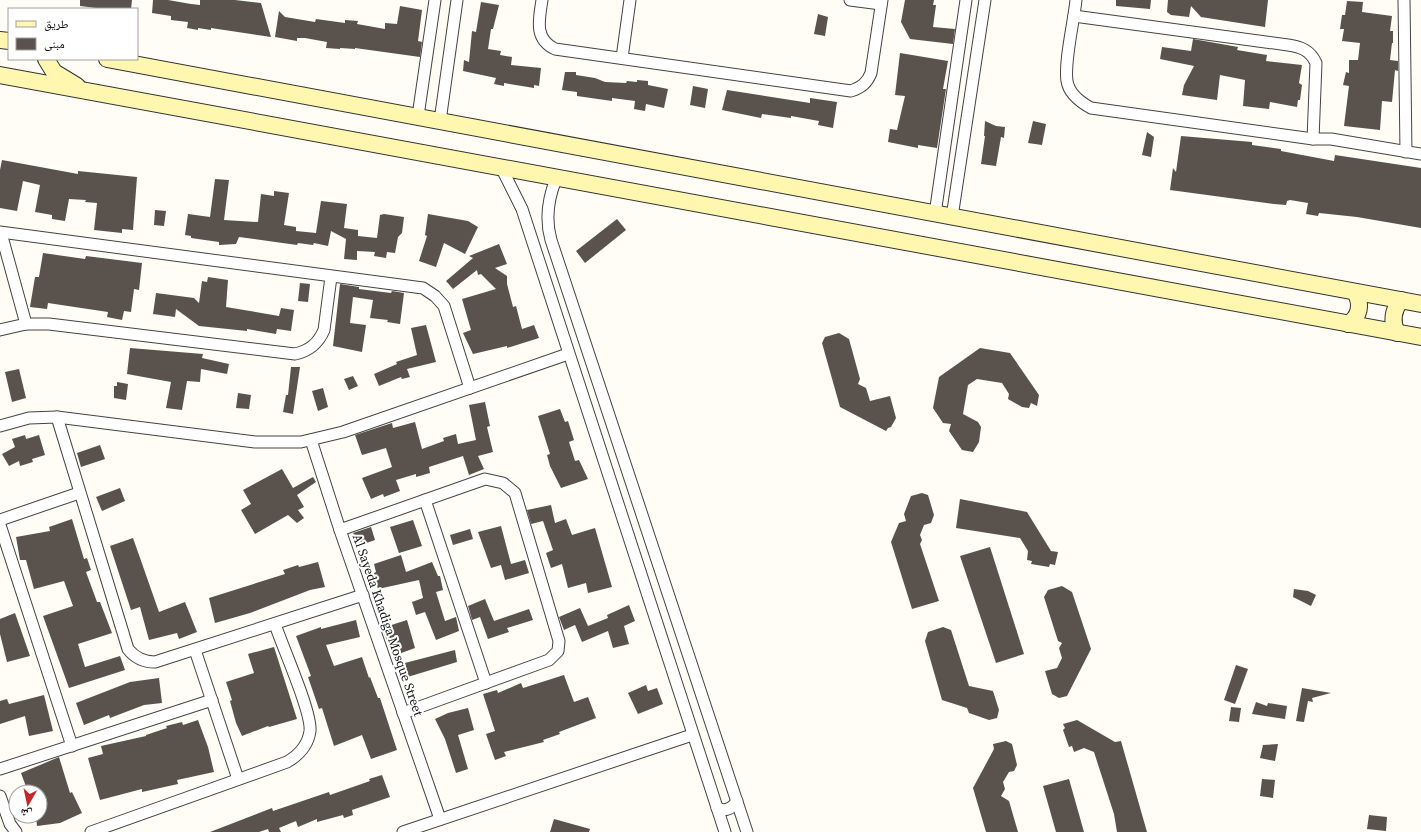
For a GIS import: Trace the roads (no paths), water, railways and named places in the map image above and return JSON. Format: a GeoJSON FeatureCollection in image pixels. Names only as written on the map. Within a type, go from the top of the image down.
{"type":"FeatureCollection","features":[{"type":"Feature","properties":{"kind":"street"},"geometry":{"type":"LineString","coordinates":[[418,116],[435,0]]}},
{"type":"Feature","properties":{"kind":"street"},"geometry":{"type":"LineString","coordinates":[[440,121],[457,0]]}},
{"type":"Feature","properties":{"kind":"street"},"geometry":{"type":"LineString","coordinates":[[542,0],[539,33],[542,40],[555,49],[851,91],[860,88],[867,81],[871,73],[882,2],[850,0]]}},
{"type":"Feature","properties":{"kind":"street"},"geometry":{"type":"LineString","coordinates":[[622,58],[630,0]]}},
{"type":"Feature","properties":{"kind":"street"},"geometry":{"type":"LineString","coordinates":[[935,214],[966,0]]}},
{"type":"Feature","properties":{"kind":"street"},"geometry":{"type":"LineString","coordinates":[[952,217],[985,0]]}},
{"type":"Feature","properties":{"kind":"street"},"geometry":{"type":"LineString","coordinates":[[1076,0],[1066,69],[1067,82],[1073,94],[1082,104],[1091,108],[1313,139],[1332,139],[1421,154]]}},
{"type":"Feature","properties":{"kind":"street"},"geometry":{"type":"LineString","coordinates":[[1404,0],[1406,152]]}},
{"type":"Feature","properties":{"kind":"street"},"geometry":{"type":"LineString","coordinates":[[1074,16],[1288,45],[1306,50],[1316,63],[1313,139]]}},
{"type":"Feature","properties":{"kind":"street"},"geometry":{"type":"LineString","coordinates":[[47,60],[54,72],[86,91]]}},
{"type":"Feature","properties":{"kind":"street"},"geometry":{"type":"LineString","coordinates":[[112,60],[1421,304]]}},
{"type":"Feature","properties":{"kind":"street"},"geometry":{"type":"LineString","coordinates":[[0,75],[501,167],[556,179],[973,253],[1421,337]]}},
{"type":"Feature","properties":{"kind":"street"},"geometry":{"type":"LineString","coordinates":[[501,167],[522,209],[555,315],[724,829]]}},
{"type":"Feature","properties":{"kind":"street"},"geometry":{"type":"LineString","coordinates":[[556,179],[548,206],[548,230],[747,832]]}},
{"type":"Feature","properties":{"kind":"street"},"geometry":{"type":"LineString","coordinates":[[26,324],[1,233],[196,257],[332,277],[416,286],[435,296],[446,313],[470,388]]}},
{"type":"Feature","properties":{"kind":"street"},"geometry":{"type":"LineString","coordinates":[[0,330],[26,324],[49,324],[295,354],[310,349],[321,337],[324,330],[332,277]]}},
{"type":"Feature","properties":{"kind":"street"},"geometry":{"type":"LineString","coordinates":[[1348,324],[1355,318],[1359,310],[1359,300],[1355,292]]}},
{"type":"Feature","properties":{"kind":"street"},"geometry":{"type":"LineString","coordinates":[[1397,333],[1393,322],[1393,316],[1401,300]]}},
{"type":"Feature","properties":{"kind":"street"},"geometry":{"type":"LineString","coordinates":[[555,315],[573,308]]}},
{"type":"Feature","properties":{"kind":"street"},"geometry":{"type":"LineString","coordinates":[[0,426],[30,418],[57,417],[255,442],[282,443],[312,440],[343,432],[568,354]]}},
{"type":"Feature","properties":{"kind":"street"},"geometry":{"type":"LineString","coordinates":[[57,417],[79,493],[128,649],[137,658],[155,662],[363,595]]}},
{"type":"Feature","properties":{"kind":"street","name":"Al Sayeda Khadiga Mosque Street"},"geometry":{"type":"LineString","coordinates":[[312,440],[340,530],[440,819]]}},
{"type":"Feature","properties":{"kind":"street"},"geometry":{"type":"LineString","coordinates":[[340,530],[485,479],[502,483],[515,493],[558,636],[559,646],[555,655],[549,660],[403,713]]}},
{"type":"Feature","properties":{"kind":"street"},"geometry":{"type":"LineString","coordinates":[[0,520],[79,493]]}},
{"type":"Feature","properties":{"kind":"street"},"geometry":{"type":"LineString","coordinates":[[425,500],[486,683]]}},
{"type":"Feature","properties":{"kind":"street"},"geometry":{"type":"LineString","coordinates":[[0,525],[72,746]]}},
{"type":"Feature","properties":{"kind":"street"},"geometry":{"type":"LineString","coordinates":[[91,832],[293,759],[303,749],[309,736],[308,717],[275,624]]}},
{"type":"Feature","properties":{"kind":"street"},"geometry":{"type":"LineString","coordinates":[[195,650],[238,779]]}},
{"type":"Feature","properties":{"kind":"street"},"geometry":{"type":"LineString","coordinates":[[0,769],[212,700]]}},
{"type":"Feature","properties":{"kind":"street"},"geometry":{"type":"LineString","coordinates":[[403,832],[692,734]]}},
{"type":"Feature","properties":{"kind":"street"},"geometry":{"type":"LineString","coordinates":[[0,796],[10,824],[16,832]]}},
{"type":"Feature","properties":{"kind":"street"},"geometry":{"type":"LineString","coordinates":[[717,808],[728,810],[732,808],[737,801]]}},
{"type":"Feature","properties":{"kind":"street"},"geometry":{"type":"LineString","coordinates":[[724,829],[733,817],[742,816]]}}]}
